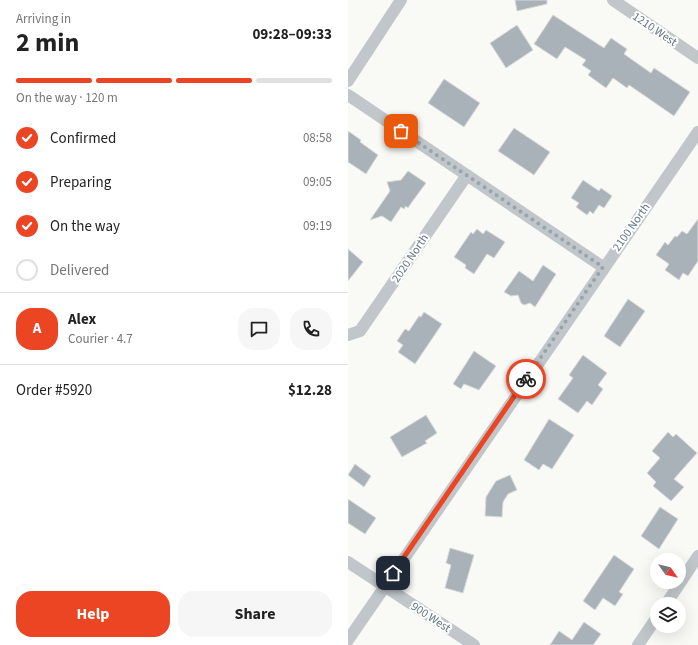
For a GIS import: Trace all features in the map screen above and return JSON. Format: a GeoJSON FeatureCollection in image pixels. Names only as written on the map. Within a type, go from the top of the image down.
{"type":"FeatureCollection","features":[{"type":"Feature","properties":{"kind":"street"},"geometry":{"type":"LineString","coordinates":[[348,82],[401,0]]}},
{"type":"Feature","properties":{"kind":"street","name":"1210 West"},"geometry":{"type":"LineString","coordinates":[[612,0],[698,58]]}},
{"type":"Feature","properties":{"kind":"street"},"geometry":{"type":"LineString","coordinates":[[348,95],[603,267]]}},
{"type":"Feature","properties":{"kind":"street","name":"2100 North"},"geometry":{"type":"LineString","coordinates":[[348,640],[603,267],[698,132]]}},
{"type":"Feature","properties":{"kind":"street","name":"2020 North"},"geometry":{"type":"LineString","coordinates":[[348,335],[360,331],[467,175]]}},
{"type":"Feature","properties":{"kind":"street"},"geometry":{"type":"LineString","coordinates":[[671,597],[698,556]]}},
{"type":"Feature","properties":{"kind":"street","name":"900 West"},"geometry":{"type":"LineString","coordinates":[[348,562],[474,645]]}},
{"type":"Feature","properties":{"kind":"street"},"geometry":{"type":"LineString","coordinates":[[638,645],[650,627]]}},
{"type":"Feature","properties":{"kind":"building"},"geometry":{"type":"Polygon","coordinates":[[[515,0],[547,0],[547,4],[517,11],[515,0]]]}},
{"type":"Feature","properties":{"kind":"building"},"geometry":{"type":"Polygon","coordinates":[[[553,15],[604,48],[611,38],[627,49],[624,54],[651,73],[654,68],[690,92],[674,116],[629,85],[627,88],[613,78],[606,88],[588,75],[591,71],[582,65],[586,60],[565,47],[557,59],[534,44],[553,15]]]}},
{"type":"Feature","properties":{"kind":"building"},"geometry":{"type":"Polygon","coordinates":[[[517,25],[533,50],[506,68],[490,43],[517,25]]]}},
{"type":"Feature","properties":{"kind":"building"},"geometry":{"type":"Polygon","coordinates":[[[444,79],[480,103],[464,127],[428,103],[444,79]]]}},
{"type":"Feature","properties":{"kind":"building"},"geometry":{"type":"Polygon","coordinates":[[[514,128],[550,152],[534,175],[498,151],[514,128]]]}},
{"type":"Feature","properties":{"kind":"building"},"geometry":{"type":"Polygon","coordinates":[[[348,131],[378,155],[366,174],[348,162],[348,131]]]}},
{"type":"Feature","properties":{"kind":"building"},"geometry":{"type":"Polygon","coordinates":[[[408,171],[426,183],[408,208],[406,206],[404,209],[401,207],[391,222],[382,216],[370,220],[390,191],[387,182],[401,180],[408,171]]]}},
{"type":"Feature","properties":{"kind":"building"},"geometry":{"type":"Polygon","coordinates":[[[583,180],[599,191],[601,188],[612,196],[604,208],[599,205],[593,214],[590,211],[587,215],[576,207],[579,203],[571,198],[583,180]]]}},
{"type":"Feature","properties":{"kind":"building"},"geometry":{"type":"Polygon","coordinates":[[[698,219],[698,261],[688,276],[683,273],[679,280],[665,270],[669,264],[656,255],[665,242],[668,245],[675,236],[677,237],[682,231],[687,234],[698,219]]]}},
{"type":"Feature","properties":{"kind":"building"},"geometry":{"type":"Polygon","coordinates":[[[477,229],[483,234],[486,230],[505,242],[494,258],[487,254],[474,274],[465,268],[466,265],[454,257],[471,232],[473,234],[477,229]]]}},
{"type":"Feature","properties":{"kind":"building"},"geometry":{"type":"Polygon","coordinates":[[[348,249],[363,262],[348,281],[348,249]]]}},
{"type":"Feature","properties":{"kind":"building"},"geometry":{"type":"Polygon","coordinates":[[[543,265],[556,274],[535,307],[530,303],[524,305],[521,303],[518,295],[511,296],[504,292],[519,271],[533,281],[543,265]]]}},
{"type":"Feature","properties":{"kind":"building"},"geometry":{"type":"Polygon","coordinates":[[[628,299],[645,311],[620,347],[604,336],[628,299]]]}},
{"type":"Feature","properties":{"kind":"building"},"geometry":{"type":"Polygon","coordinates":[[[424,312],[442,324],[415,364],[398,352],[403,345],[397,341],[405,329],[409,331],[419,316],[421,317],[424,312]]]}},
{"type":"Feature","properties":{"kind":"building"},"geometry":{"type":"Polygon","coordinates":[[[474,351],[496,366],[479,390],[464,384],[461,389],[453,384],[474,351]]]}},
{"type":"Feature","properties":{"kind":"building"},"geometry":{"type":"Polygon","coordinates":[[[583,355],[607,373],[598,385],[603,389],[592,405],[587,401],[578,413],[558,399],[573,378],[569,375],[583,355]]]}},
{"type":"Feature","properties":{"kind":"building"},"geometry":{"type":"Polygon","coordinates":[[[426,415],[437,433],[425,441],[427,443],[402,457],[390,437],[426,415]]]}},
{"type":"Feature","properties":{"kind":"building"},"geometry":{"type":"Polygon","coordinates":[[[549,419],[574,435],[552,469],[543,464],[539,470],[524,460],[549,419]]]}},
{"type":"Feature","properties":{"kind":"building"},"geometry":{"type":"Polygon","coordinates":[[[668,432],[673,437],[676,434],[697,453],[674,479],[684,487],[671,501],[653,486],[656,482],[647,473],[660,458],[652,451],[668,432]]]}},
{"type":"Feature","properties":{"kind":"building"},"geometry":{"type":"Polygon","coordinates":[[[355,464],[371,476],[364,487],[348,475],[355,464]]]}},
{"type":"Feature","properties":{"kind":"building"},"geometry":{"type":"Polygon","coordinates":[[[510,475],[517,490],[508,494],[503,502],[502,517],[485,516],[486,497],[496,481],[510,475]]]}},
{"type":"Feature","properties":{"kind":"building"},"geometry":{"type":"Polygon","coordinates":[[[348,499],[376,518],[365,534],[348,523],[348,499]]]}},
{"type":"Feature","properties":{"kind":"building"},"geometry":{"type":"Polygon","coordinates":[[[660,507],[678,519],[659,549],[641,536],[660,507]]]}},
{"type":"Feature","properties":{"kind":"building"},"geometry":{"type":"Polygon","coordinates":[[[450,548],[474,555],[463,593],[445,588],[451,565],[446,563],[450,548]]]}},
{"type":"Feature","properties":{"kind":"building"},"geometry":{"type":"Polygon","coordinates":[[[614,555],[634,569],[619,592],[623,594],[615,606],[603,598],[595,610],[583,601],[614,555]]]}},
{"type":"Feature","properties":{"kind":"building"},"geometry":{"type":"Polygon","coordinates":[[[584,622],[601,634],[593,645],[550,645],[559,631],[572,640],[584,622]]]}},
{"type":"Feature","properties":{"kind":"way so far"},"geometry":{"type":"LineString","coordinates":[[401,131],[603,267],[526,379]]}},
{"type":"Feature","properties":{"kind":"route"},"geometry":{"type":"LineString","coordinates":[[393,573],[526,379]]}}]}
